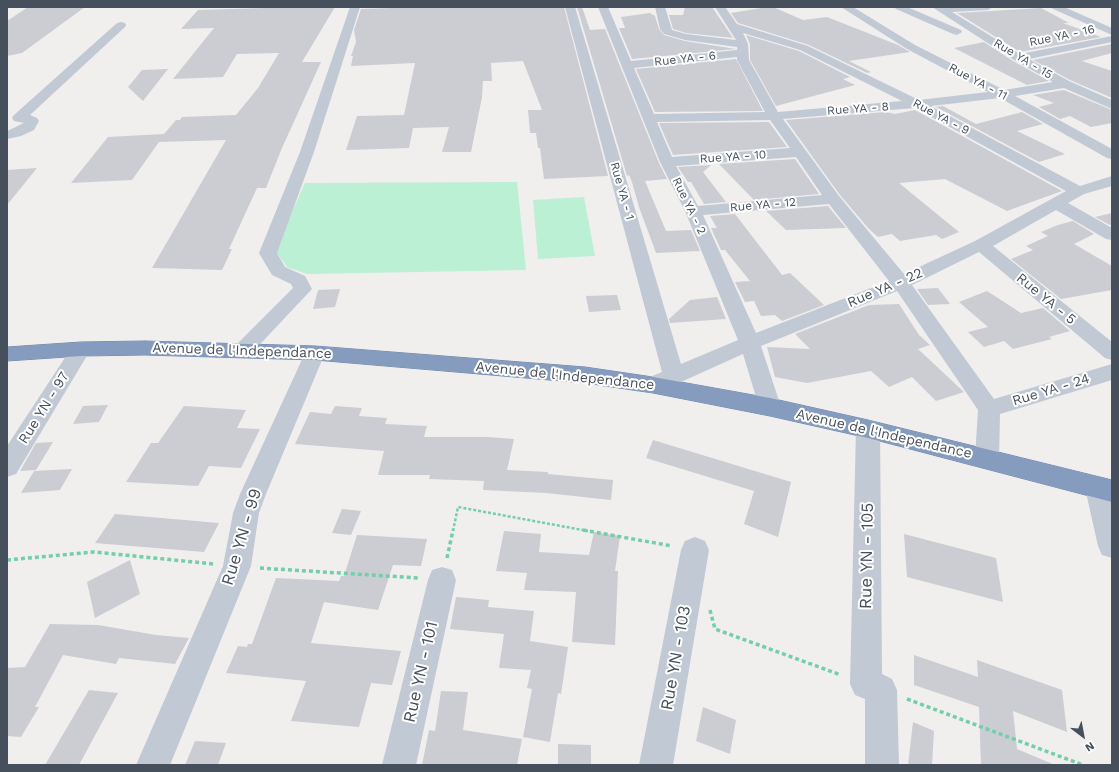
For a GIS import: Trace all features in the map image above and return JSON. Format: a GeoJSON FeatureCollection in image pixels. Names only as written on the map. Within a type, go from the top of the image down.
{"type":"FeatureCollection","features":[{"type":"Feature","properties":{"kind":"highway","name":"Avenue de l'Independance"},"geometry":{"type":"LineString","coordinates":[[7,354],[81,349],[145,348],[315,353],[585,375],[653,385],[770,407],[987,458],[1105,490]]}},
{"type":"Feature","properties":{"kind":"street"},"geometry":{"type":"LineString","coordinates":[[242,351],[303,289],[298,280],[278,271],[268,253],[307,152],[355,7]]}},
{"type":"Feature","properties":{"kind":"street","name":"Rue YA - 1"},"geometry":{"type":"LineString","coordinates":[[570,7],[674,376]]}},
{"type":"Feature","properties":{"kind":"street","name":"Rue YA - 2"},"geometry":{"type":"LineString","coordinates":[[603,7],[667,162],[692,211],[750,344],[770,407]]}},
{"type":"Feature","properties":{"kind":"street"},"geometry":{"type":"LineString","coordinates":[[660,7],[665,29],[668,32],[685,37],[743,48]]}},
{"type":"Feature","properties":{"kind":"street"},"geometry":{"type":"LineString","coordinates":[[720,7],[743,48],[743,60],[774,116],[832,199],[901,283],[989,409],[987,458]]}},
{"type":"Feature","properties":{"kind":"street","name":"Rue YA - 11"},"geometry":{"type":"LineString","coordinates":[[846,7],[911,47],[1002,94],[1112,155]]}},
{"type":"Feature","properties":{"kind":"street"},"geometry":{"type":"LineString","coordinates":[[899,7],[952,31],[998,45]]}},
{"type":"Feature","properties":{"kind":"street"},"geometry":{"type":"LineString","coordinates":[[940,8],[988,7]]}},
{"type":"Feature","properties":{"kind":"street"},"geometry":{"type":"LineString","coordinates":[[1056,7],[1112,32]]}},
{"type":"Feature","properties":{"kind":"street","name":"Rue YA - 15"},"geometry":{"type":"LineString","coordinates":[[940,8],[1018,58],[1065,84],[1112,105]]}},
{"type":"Feature","properties":{"kind":"street"},"geometry":{"type":"LineString","coordinates":[[13,119],[121,25]]}},
{"type":"Feature","properties":{"kind":"street","name":"Rue YA - 9"},"geometry":{"type":"LineString","coordinates":[[732,26],[804,48],[917,104],[1078,192]]}},
{"type":"Feature","properties":{"kind":"street","name":"Rue YA - 16"},"geometry":{"type":"LineString","coordinates":[[1018,58],[1112,39]]}},
{"type":"Feature","properties":{"kind":"street","name":"Rue YA - 6"},"geometry":{"type":"LineString","coordinates":[[627,65],[743,48]]}},
{"type":"Feature","properties":{"kind":"street","name":"Rue YA - 8"},"geometry":{"type":"LineString","coordinates":[[650,118],[774,116],[917,104],[1002,94],[1065,84]]}},
{"type":"Feature","properties":{"kind":"street"},"geometry":{"type":"LineString","coordinates":[[7,135],[29,127],[32,121],[25,118],[13,119]]}},
{"type":"Feature","properties":{"kind":"street","name":"Rue YA - 10"},"geometry":{"type":"LineString","coordinates":[[667,162],[799,152]]}},
{"type":"Feature","properties":{"kind":"street","name":"Rue YA - 22"},"geometry":{"type":"LineString","coordinates":[[653,385],[901,283],[981,245],[1078,192],[1112,181]]}},
{"type":"Feature","properties":{"kind":"street","name":"Rue YA - 12"},"geometry":{"type":"LineString","coordinates":[[692,211],[832,199]]}},
{"type":"Feature","properties":{"kind":"street"},"geometry":{"type":"LineString","coordinates":[[1057,204],[1112,235]]}},
{"type":"Feature","properties":{"kind":"street","name":"Rue YA - 5"},"geometry":{"type":"LineString","coordinates":[[981,245],[1112,353]]}},
{"type":"Feature","properties":{"kind":"street","name":"Rue YN - 97"},"geometry":{"type":"LineString","coordinates":[[7,467],[81,349]]}},
{"type":"Feature","properties":{"kind":"street","name":"Rue YN - 99"},"geometry":{"type":"LineString","coordinates":[[153,765],[237,566],[246,513],[315,353]]}},
{"type":"Feature","properties":{"kind":"street","name":"Rue YA - 24"},"geometry":{"type":"LineString","coordinates":[[989,409],[1112,372]]}},
{"type":"Feature","properties":{"kind":"street","name":"Rue YN - 105"},"geometry":{"type":"LineString","coordinates":[[868,429],[873,687],[882,765]]}},
{"type":"Feature","properties":{"kind":"street"},"geometry":{"type":"LineString","coordinates":[[1105,490],[1112,546]]}},
{"type":"Feature","properties":{"kind":"street","name":"Rue YN - 103"},"geometry":{"type":"LineString","coordinates":[[656,765],[695,550]]}},
{"type":"Feature","properties":{"kind":"street","name":"Rue YN - 101"},"geometry":{"type":"LineString","coordinates":[[399,765],[442,580]]}},
{"type":"Feature","properties":{"kind":"path"},"geometry":{"type":"LineString","coordinates":[[7,560],[94,552],[237,566],[442,580],[458,507],[695,550]]}},
{"type":"Feature","properties":{"kind":"path"},"geometry":{"type":"LineString","coordinates":[[710,607],[715,629],[1083,765]]}},
{"type":"Feature","properties":{"kind":"green space"},"geometry":{"type":"Polygon","coordinates":[[[517,182],[526,270],[307,274],[287,267],[275,250],[305,183],[517,182]]]}},
{"type":"Feature","properties":{"kind":"green space"},"geometry":{"type":"Polygon","coordinates":[[[584,197],[595,256],[538,259],[533,200],[584,197]]]}},
{"type":"Feature","properties":{"kind":"building"},"geometry":{"type":"Polygon","coordinates":[[[28,7],[85,7],[22,53],[7,56],[7,21],[28,7]]]}},
{"type":"Feature","properties":{"kind":"building"},"geometry":{"type":"Polygon","coordinates":[[[335,7],[302,62],[321,62],[282,148],[266,188],[257,188],[229,249],[232,249],[222,270],[152,268],[226,140],[159,142],[132,180],[71,183],[108,137],[164,134],[176,120],[180,120],[182,117],[236,115],[258,88],[279,53],[237,54],[223,77],[173,79],[214,28],[181,29],[198,10],[335,7]]]}},
{"type":"Feature","properties":{"kind":"building"},"geometry":{"type":"Polygon","coordinates":[[[422,7],[564,7],[608,176],[544,179],[540,148],[538,148],[536,133],[530,133],[528,110],[542,110],[523,61],[491,63],[492,81],[483,81],[482,97],[471,152],[442,152],[449,127],[413,128],[409,148],[346,150],[357,116],[404,115],[415,63],[351,66],[353,56],[351,56],[356,42],[354,30],[361,9],[422,7]]]}},
{"type":"Feature","properties":{"kind":"building"},"geometry":{"type":"Polygon","coordinates":[[[577,7],[582,7],[590,30],[605,29],[659,163],[667,179],[645,181],[666,231],[691,230],[700,251],[656,253],[639,207],[632,182],[629,175],[627,176],[577,7]]]}},
{"type":"Feature","properties":{"kind":"building"},"geometry":{"type":"Polygon","coordinates":[[[685,7],[712,7],[733,38],[686,33],[673,29],[669,15],[683,15],[685,7]]]}},
{"type":"Feature","properties":{"kind":"building"},"geometry":{"type":"Polygon","coordinates":[[[773,7],[803,20],[827,17],[898,45],[910,52],[849,61],[871,72],[867,73],[809,45],[738,23],[731,13],[773,7]]]}},
{"type":"Feature","properties":{"kind":"building"},"geometry":{"type":"Polygon","coordinates":[[[1041,8],[1069,23],[1063,23],[1101,37],[1020,52],[957,13],[1041,8]]]}},
{"type":"Feature","properties":{"kind":"building"},"geometry":{"type":"Polygon","coordinates":[[[650,13],[655,16],[659,29],[664,35],[685,41],[736,49],[632,59],[619,28],[625,28],[621,17],[650,13]]]}},
{"type":"Feature","properties":{"kind":"building"},"geometry":{"type":"Polygon","coordinates":[[[746,35],[799,51],[850,77],[843,79],[855,85],[776,106],[750,60],[750,44],[746,35]]]}},
{"type":"Feature","properties":{"kind":"building"},"geometry":{"type":"Polygon","coordinates":[[[984,42],[1013,61],[1049,81],[1027,85],[954,48],[984,42]]]}},
{"type":"Feature","properties":{"kind":"building"},"geometry":{"type":"Polygon","coordinates":[[[1112,44],[1112,53],[1082,61],[1112,71],[1112,98],[1070,80],[1033,60],[1112,44]]]}},
{"type":"Feature","properties":{"kind":"building"},"geometry":{"type":"Polygon","coordinates":[[[736,59],[763,111],[655,112],[636,69],[736,59]]]}},
{"type":"Feature","properties":{"kind":"building"},"geometry":{"type":"Polygon","coordinates":[[[168,69],[143,101],[128,87],[142,70],[168,69]]]}},
{"type":"Feature","properties":{"kind":"building"},"geometry":{"type":"Polygon","coordinates":[[[1064,90],[1112,110],[1112,123],[1091,127],[1070,116],[1060,119],[1039,107],[1054,103],[1033,95],[1064,90]]]}},
{"type":"Feature","properties":{"kind":"building"},"geometry":{"type":"Polygon","coordinates":[[[943,106],[976,124],[1022,112],[1043,124],[1017,131],[1065,154],[1039,162],[936,107],[943,106]]]}},
{"type":"Feature","properties":{"kind":"building"},"geometry":{"type":"Polygon","coordinates":[[[915,110],[1062,191],[1007,211],[945,179],[899,183],[959,232],[942,239],[936,235],[900,241],[892,234],[878,237],[869,229],[840,195],[786,120],[886,112],[895,114],[915,110]]]}},
{"type":"Feature","properties":{"kind":"building"},"geometry":{"type":"Polygon","coordinates":[[[769,122],[787,147],[673,155],[659,123],[769,122]]]}},
{"type":"Feature","properties":{"kind":"building"},"geometry":{"type":"Polygon","coordinates":[[[795,159],[819,194],[754,200],[719,164],[795,159]]]}},
{"type":"Feature","properties":{"kind":"building"},"geometry":{"type":"Polygon","coordinates":[[[711,165],[703,172],[726,202],[704,204],[691,182],[688,182],[678,167],[711,165]]]}},
{"type":"Feature","properties":{"kind":"building"},"geometry":{"type":"Polygon","coordinates":[[[37,168],[7,205],[7,170],[37,168]]]}},
{"type":"Feature","properties":{"kind":"building"},"geometry":{"type":"Polygon","coordinates":[[[828,206],[846,228],[786,230],[766,211],[828,206]]]}},
{"type":"Feature","properties":{"kind":"building"},"geometry":{"type":"Polygon","coordinates":[[[1112,213],[1112,224],[1110,225],[1095,217],[1112,213]]]}},
{"type":"Feature","properties":{"kind":"building"},"geometry":{"type":"Polygon","coordinates":[[[735,214],[782,275],[790,273],[824,305],[782,321],[775,315],[761,316],[754,301],[745,302],[735,282],[750,281],[725,250],[721,250],[711,228],[717,228],[710,216],[735,214]]]}},
{"type":"Feature","properties":{"kind":"building"},"geometry":{"type":"Polygon","coordinates":[[[1073,221],[1094,234],[1074,244],[1112,266],[1112,290],[1061,299],[1011,259],[1033,250],[1026,246],[1048,236],[1041,232],[1073,221]]]}},
{"type":"Feature","properties":{"kind":"building"},"geometry":{"type":"Polygon","coordinates":[[[938,288],[950,304],[928,305],[917,289],[938,288]]]}},
{"type":"Feature","properties":{"kind":"building"},"geometry":{"type":"Polygon","coordinates":[[[340,289],[335,307],[313,309],[318,290],[340,289]]]}},
{"type":"Feature","properties":{"kind":"building"},"geometry":{"type":"Polygon","coordinates":[[[987,291],[1021,313],[1043,308],[1070,331],[1049,337],[1052,339],[1013,349],[1004,341],[984,347],[968,332],[988,327],[959,302],[987,291]]]}},
{"type":"Feature","properties":{"kind":"building"},"geometry":{"type":"Polygon","coordinates":[[[617,295],[621,310],[589,312],[586,296],[617,295]]]}},
{"type":"Feature","properties":{"kind":"building"},"geometry":{"type":"Polygon","coordinates":[[[717,297],[726,319],[670,323],[669,319],[690,300],[717,297]]]}},
{"type":"Feature","properties":{"kind":"building"},"geometry":{"type":"Polygon","coordinates":[[[899,304],[919,335],[930,345],[918,349],[964,392],[936,401],[912,377],[889,387],[871,371],[807,383],[775,377],[767,347],[810,349],[795,334],[869,305],[899,304]]]}},
{"type":"Feature","properties":{"kind":"building"},"geometry":{"type":"Polygon","coordinates":[[[108,405],[99,422],[73,424],[83,406],[108,405]]]}},
{"type":"Feature","properties":{"kind":"building"},"geometry":{"type":"Polygon","coordinates":[[[184,406],[246,410],[237,428],[260,429],[241,468],[209,466],[198,486],[126,482],[151,443],[158,443],[184,406]]]}},
{"type":"Feature","properties":{"kind":"building"},"geometry":{"type":"Polygon","coordinates":[[[335,406],[362,408],[359,416],[387,418],[385,424],[427,426],[424,437],[487,437],[514,439],[507,470],[548,472],[548,474],[613,480],[611,500],[546,493],[483,490],[484,481],[429,479],[430,475],[378,475],[384,451],[295,444],[310,412],[331,414],[335,406]]]}},
{"type":"Feature","properties":{"kind":"building"},"geometry":{"type":"Polygon","coordinates":[[[653,440],[791,482],[778,537],[744,524],[754,491],[646,458],[653,440]]]}},
{"type":"Feature","properties":{"kind":"building"},"geometry":{"type":"Polygon","coordinates":[[[53,442],[36,470],[20,471],[36,443],[53,442]]]}},
{"type":"Feature","properties":{"kind":"building"},"geometry":{"type":"Polygon","coordinates":[[[72,469],[60,490],[21,493],[34,471],[72,469]]]}},
{"type":"Feature","properties":{"kind":"building"},"geometry":{"type":"Polygon","coordinates":[[[342,509],[361,511],[351,535],[332,533],[342,509]]]}},
{"type":"Feature","properties":{"kind":"building"},"geometry":{"type":"Polygon","coordinates":[[[115,514],[219,523],[204,552],[95,543],[115,514]]]}},
{"type":"Feature","properties":{"kind":"building"},"geometry":{"type":"Polygon","coordinates":[[[504,531],[541,534],[539,552],[589,555],[594,532],[620,536],[615,571],[618,571],[615,645],[572,642],[576,592],[524,590],[527,573],[496,571],[504,531]]]}},
{"type":"Feature","properties":{"kind":"building"},"geometry":{"type":"Polygon","coordinates":[[[904,534],[996,558],[1003,602],[907,577],[904,534]]]}},
{"type":"Feature","properties":{"kind":"building"},"geometry":{"type":"Polygon","coordinates":[[[357,535],[427,539],[421,566],[393,565],[378,610],[324,602],[311,643],[401,651],[392,685],[371,683],[359,727],[291,721],[306,681],[226,673],[238,646],[247,647],[248,644],[252,644],[276,578],[339,581],[341,576],[344,576],[357,535]]]}},
{"type":"Feature","properties":{"kind":"building"},"geometry":{"type":"Polygon","coordinates":[[[130,560],[140,594],[95,618],[87,582],[130,560]]]}},
{"type":"Feature","properties":{"kind":"building"},"geometry":{"type":"Polygon","coordinates":[[[456,597],[489,600],[488,607],[534,611],[530,641],[568,647],[561,694],[558,693],[550,742],[523,737],[532,689],[527,688],[531,670],[499,668],[504,634],[450,629],[456,597]]]}},
{"type":"Feature","properties":{"kind":"building"},"geometry":{"type":"Polygon","coordinates":[[[50,624],[98,625],[156,635],[189,638],[175,664],[119,658],[116,664],[63,655],[35,707],[39,707],[21,737],[7,736],[7,668],[25,667],[50,624]]]}},
{"type":"Feature","properties":{"kind":"building"},"geometry":{"type":"Polygon","coordinates":[[[914,655],[978,677],[977,660],[1062,690],[1067,732],[1013,711],[1017,749],[1055,765],[981,765],[979,707],[914,685],[914,655]]]}},
{"type":"Feature","properties":{"kind":"building"},"geometry":{"type":"Polygon","coordinates":[[[89,690],[118,693],[79,765],[45,765],[89,690]]]}},
{"type":"Feature","properties":{"kind":"building"},"geometry":{"type":"Polygon","coordinates":[[[441,691],[468,692],[463,730],[522,739],[517,765],[422,765],[429,730],[435,731],[441,691]]]}},
{"type":"Feature","properties":{"kind":"building"},"geometry":{"type":"Polygon","coordinates":[[[703,707],[736,720],[730,754],[696,741],[703,707]]]}},
{"type":"Feature","properties":{"kind":"building"},"geometry":{"type":"Polygon","coordinates":[[[913,722],[934,731],[932,765],[908,765],[913,722]]]}},
{"type":"Feature","properties":{"kind":"building"},"geometry":{"type":"Polygon","coordinates":[[[195,741],[226,743],[218,765],[185,765],[195,741]]]}},
{"type":"Feature","properties":{"kind":"building"},"geometry":{"type":"Polygon","coordinates":[[[558,744],[591,745],[591,765],[558,765],[558,744]]]}}]}
